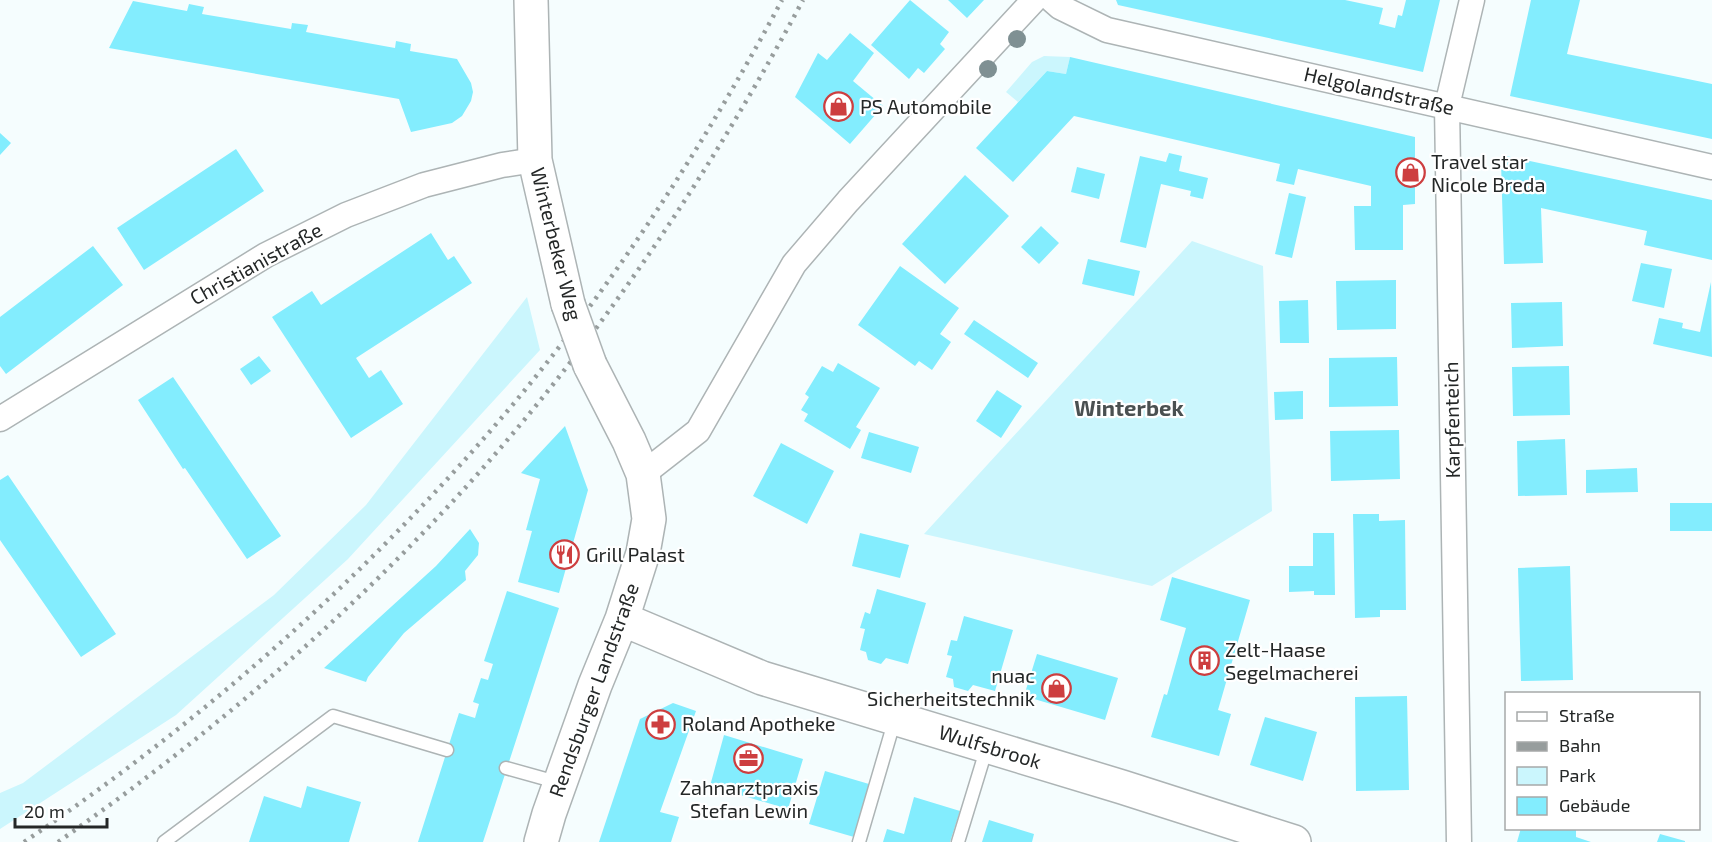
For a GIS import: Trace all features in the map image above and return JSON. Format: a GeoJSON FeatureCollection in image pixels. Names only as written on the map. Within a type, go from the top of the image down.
{"type":"FeatureCollection","features":[{"type":"Feature","properties":{"kind":"street","name":"Winterbeker Weg"},"geometry":{"type":"LineString","coordinates":[[531,0],[534,160],[568,304],[590,365],[629,441],[643,474]]}},
{"type":"Feature","properties":{"kind":"street"},"geometry":{"type":"LineString","coordinates":[[643,474],[698,431],[794,264],[848,201],[1034,0]]}},
{"type":"Feature","properties":{"kind":"street","name":"Helgolandstraße"},"geometry":{"type":"LineString","coordinates":[[1052,0],[1060,7],[1107,30],[1712,166]]}},
{"type":"Feature","properties":{"kind":"street","name":"Karpfenteich"},"geometry":{"type":"LineString","coordinates":[[1459,842],[1447,106],[1472,0]]}},
{"type":"Feature","properties":{"kind":"street","name":"Christianistraße"},"geometry":{"type":"LineString","coordinates":[[0,419],[266,255],[346,215],[424,185],[502,165],[534,160]]}},
{"type":"Feature","properties":{"kind":"street","name":"Rendsburger Landstraße"},"geometry":{"type":"LineString","coordinates":[[541,842],[595,685],[622,619],[643,553],[649,519],[643,474]]}},
{"type":"Feature","properties":{"kind":"street","name":"Wulfsbrook"},"geometry":{"type":"LineString","coordinates":[[622,619],[762,678],[1294,842]]}},
{"type":"Feature","properties":{"kind":"lane"},"geometry":{"type":"LineString","coordinates":[[164,842],[333,716],[447,750]]}},
{"type":"Feature","properties":{"kind":"lane"},"geometry":{"type":"LineString","coordinates":[[859,842],[896,718]]}},
{"type":"Feature","properties":{"kind":"lane"},"geometry":{"type":"LineString","coordinates":[[958,842],[988,746]]}},
{"type":"Feature","properties":{"kind":"lane"},"geometry":{"type":"LineString","coordinates":[[506,768],[560,783]]}},
{"type":"Feature","properties":{"kind":"green space"},"geometry":{"type":"Polygon","coordinates":[[[1044,56],[1070,57],[1066,74],[1047,71],[1018,102],[1006,92],[1032,62],[1044,56]]]}},
{"type":"Feature","properties":{"kind":"green space"},"geometry":{"type":"Polygon","coordinates":[[[1192,241],[1263,266],[1272,511],[1152,586],[924,534],[1192,241]]]}},
{"type":"Feature","properties":{"kind":"green space"},"geometry":{"type":"Polygon","coordinates":[[[527,297],[540,350],[348,559],[176,715],[0,829],[0,793],[23,783],[274,595],[366,505],[527,297]]]}},
{"type":"Feature","properties":{"kind":"building"},"geometry":{"type":"Polygon","coordinates":[[[910,0],[949,32],[940,44],[945,49],[924,73],[918,68],[909,79],[871,45],[910,0]]]}},
{"type":"Feature","properties":{"kind":"building"},"geometry":{"type":"Polygon","coordinates":[[[948,0],[984,0],[967,18],[948,0]]]}},
{"type":"Feature","properties":{"kind":"building"},"geometry":{"type":"Polygon","coordinates":[[[1116,0],[1345,0],[1383,8],[1379,24],[1395,28],[1398,15],[1402,16],[1406,0],[1440,0],[1423,72],[1118,5],[1116,0]]]}},
{"type":"Feature","properties":{"kind":"building"},"geometry":{"type":"Polygon","coordinates":[[[1531,0],[1580,0],[1567,54],[1712,84],[1712,139],[1510,96],[1531,0]]]}},
{"type":"Feature","properties":{"kind":"building"},"geometry":{"type":"Polygon","coordinates":[[[133,1],[187,11],[189,4],[204,7],[202,14],[291,29],[292,23],[308,25],[306,32],[395,48],[396,41],[411,44],[410,51],[457,59],[471,83],[473,92],[471,101],[462,116],[452,123],[411,132],[399,99],[109,48],[133,1]]]}},
{"type":"Feature","properties":{"kind":"building"},"geometry":{"type":"Polygon","coordinates":[[[850,33],[874,53],[853,81],[883,106],[850,144],[795,97],[818,53],[827,60],[850,33]]]}},
{"type":"Feature","properties":{"kind":"building"},"geometry":{"type":"Polygon","coordinates":[[[1070,57],[1415,137],[1415,204],[1403,205],[1403,250],[1355,250],[1354,206],[1371,206],[1371,186],[1298,169],[1294,185],[1276,181],[1280,164],[1074,116],[1013,182],[976,148],[1047,71],[1066,74],[1070,57]]]}},
{"type":"Feature","properties":{"kind":"building"},"geometry":{"type":"Polygon","coordinates":[[[0,133],[11,143],[0,155],[0,133]]]}},
{"type":"Feature","properties":{"kind":"building"},"geometry":{"type":"Polygon","coordinates":[[[236,149],[264,191],[144,270],[117,228],[236,149]]]}},
{"type":"Feature","properties":{"kind":"building"},"geometry":{"type":"Polygon","coordinates":[[[1169,153],[1182,156],[1179,171],[1208,178],[1203,199],[1190,196],[1191,191],[1161,184],[1146,248],[1120,242],[1140,156],[1166,162],[1169,153]]]}},
{"type":"Feature","properties":{"kind":"building"},"geometry":{"type":"Polygon","coordinates":[[[1506,156],[1712,200],[1712,260],[1644,245],[1647,231],[1541,208],[1543,263],[1504,264],[1501,162],[1506,156]]]}},
{"type":"Feature","properties":{"kind":"building"},"geometry":{"type":"Polygon","coordinates":[[[1077,167],[1105,174],[1099,199],[1071,192],[1077,167]]]}},
{"type":"Feature","properties":{"kind":"building"},"geometry":{"type":"Polygon","coordinates":[[[965,175],[1009,216],[945,284],[902,244],[965,175]]]}},
{"type":"Feature","properties":{"kind":"building"},"geometry":{"type":"Polygon","coordinates":[[[1289,193],[1306,197],[1292,258],[1275,254],[1289,193]]]}},
{"type":"Feature","properties":{"kind":"building"},"geometry":{"type":"Polygon","coordinates":[[[1041,226],[1059,243],[1039,264],[1021,247],[1041,226]]]}},
{"type":"Feature","properties":{"kind":"building"},"geometry":{"type":"Polygon","coordinates":[[[431,233],[448,260],[454,256],[472,283],[356,358],[369,378],[381,370],[403,404],[351,438],[272,317],[312,291],[321,305],[431,233]]]}},
{"type":"Feature","properties":{"kind":"building"},"geometry":{"type":"Polygon","coordinates":[[[93,246],[123,285],[6,374],[0,366],[0,317],[93,246]]]}},
{"type":"Feature","properties":{"kind":"building"},"geometry":{"type":"Polygon","coordinates":[[[1088,259],[1140,271],[1134,296],[1082,284],[1088,259]]]}},
{"type":"Feature","properties":{"kind":"building"},"geometry":{"type":"Polygon","coordinates":[[[1641,263],[1672,269],[1664,308],[1632,301],[1641,263]]]}},
{"type":"Feature","properties":{"kind":"building"},"geometry":{"type":"Polygon","coordinates":[[[900,266],[959,308],[940,334],[951,342],[932,370],[919,361],[915,366],[858,325],[900,266]]]}},
{"type":"Feature","properties":{"kind":"building"},"geometry":{"type":"Polygon","coordinates":[[[1396,280],[1396,329],[1337,330],[1336,281],[1396,280]]]}},
{"type":"Feature","properties":{"kind":"building"},"geometry":{"type":"Polygon","coordinates":[[[1711,282],[1712,357],[1653,344],[1659,318],[1683,323],[1682,328],[1700,332],[1711,282]]]}},
{"type":"Feature","properties":{"kind":"building"},"geometry":{"type":"Polygon","coordinates":[[[1308,300],[1309,343],[1280,343],[1279,301],[1308,300]]]}},
{"type":"Feature","properties":{"kind":"building"},"geometry":{"type":"Polygon","coordinates":[[[1562,302],[1563,346],[1512,348],[1511,303],[1562,302]]]}},
{"type":"Feature","properties":{"kind":"building"},"geometry":{"type":"Polygon","coordinates":[[[974,320],[1038,363],[1028,378],[964,334],[974,320]]]}},
{"type":"Feature","properties":{"kind":"building"},"geometry":{"type":"Polygon","coordinates":[[[259,356],[271,371],[251,385],[240,369],[259,356]]]}},
{"type":"Feature","properties":{"kind":"building"},"geometry":{"type":"Polygon","coordinates":[[[1397,357],[1398,406],[1329,407],[1329,358],[1397,357]]]}},
{"type":"Feature","properties":{"kind":"building"},"geometry":{"type":"Polygon","coordinates":[[[838,363],[880,388],[856,427],[861,430],[850,449],[804,421],[808,414],[801,410],[809,397],[805,394],[822,366],[833,372],[838,363]]]}},
{"type":"Feature","properties":{"kind":"building"},"geometry":{"type":"Polygon","coordinates":[[[1569,366],[1570,415],[1513,416],[1512,367],[1569,366]]]}},
{"type":"Feature","properties":{"kind":"building"},"geometry":{"type":"Polygon","coordinates":[[[173,377],[281,536],[247,559],[185,468],[183,469],[138,400],[173,377]]]}},
{"type":"Feature","properties":{"kind":"building"},"geometry":{"type":"Polygon","coordinates":[[[997,390],[1022,406],[1001,438],[976,421],[997,390]]]}},
{"type":"Feature","properties":{"kind":"building"},"geometry":{"type":"Polygon","coordinates":[[[1303,391],[1303,419],[1275,420],[1274,392],[1303,391]]]}},
{"type":"Feature","properties":{"kind":"building"},"geometry":{"type":"Polygon","coordinates":[[[565,426],[588,490],[559,593],[518,582],[532,531],[526,530],[540,479],[521,473],[565,426]]]}},
{"type":"Feature","properties":{"kind":"building"},"geometry":{"type":"Polygon","coordinates":[[[1399,430],[1400,479],[1331,481],[1330,431],[1399,430]]]}},
{"type":"Feature","properties":{"kind":"building"},"geometry":{"type":"Polygon","coordinates":[[[869,432],[919,447],[911,473],[861,458],[869,432]]]}},
{"type":"Feature","properties":{"kind":"building"},"geometry":{"type":"Polygon","coordinates":[[[1565,439],[1567,495],[1518,496],[1517,441],[1565,439]]]}},
{"type":"Feature","properties":{"kind":"building"},"geometry":{"type":"Polygon","coordinates":[[[781,443],[834,471],[807,524],[753,496],[781,443]]]}},
{"type":"Feature","properties":{"kind":"building"},"geometry":{"type":"Polygon","coordinates":[[[1637,468],[1638,492],[1586,493],[1586,470],[1637,468]]]}},
{"type":"Feature","properties":{"kind":"building"},"geometry":{"type":"Polygon","coordinates":[[[8,475],[116,634],[81,657],[0,540],[0,480],[8,475]]]}},
{"type":"Feature","properties":{"kind":"building"},"geometry":{"type":"Polygon","coordinates":[[[1670,503],[1712,503],[1712,531],[1670,531],[1670,503]]]}},
{"type":"Feature","properties":{"kind":"building"},"geometry":{"type":"Polygon","coordinates":[[[1353,514],[1379,514],[1379,521],[1405,520],[1406,610],[1380,610],[1380,617],[1355,618],[1353,514]]]}},
{"type":"Feature","properties":{"kind":"building"},"geometry":{"type":"Polygon","coordinates":[[[470,529],[479,543],[478,555],[465,571],[466,580],[404,633],[366,682],[324,668],[436,566],[470,529]]]}},
{"type":"Feature","properties":{"kind":"building"},"geometry":{"type":"Polygon","coordinates":[[[860,533],[909,545],[900,578],[852,566],[860,533]]]}},
{"type":"Feature","properties":{"kind":"building"},"geometry":{"type":"Polygon","coordinates":[[[1313,533],[1334,533],[1335,595],[1314,595],[1314,591],[1289,592],[1289,566],[1313,566],[1313,533]]]}},
{"type":"Feature","properties":{"kind":"building"},"geometry":{"type":"Polygon","coordinates":[[[1570,566],[1573,680],[1521,681],[1518,568],[1570,566]]]}},
{"type":"Feature","properties":{"kind":"building","name":"Zelt-Haase Segelmacherei"},"geometry":{"type":"Polygon","coordinates":[[[1172,577],[1250,600],[1218,710],[1231,714],[1219,756],[1151,737],[1164,694],[1167,695],[1186,628],[1160,620],[1172,577]]]}},
{"type":"Feature","properties":{"kind":"building"},"geometry":{"type":"Polygon","coordinates":[[[877,589],[926,603],[908,664],[886,658],[881,664],[868,660],[866,652],[860,650],[865,629],[860,628],[865,612],[870,614],[877,589]]]}},
{"type":"Feature","properties":{"kind":"building"},"geometry":{"type":"Polygon","coordinates":[[[507,591],[559,608],[483,842],[418,842],[459,713],[475,718],[479,704],[473,702],[481,678],[488,680],[493,664],[484,661],[507,591]]]}},
{"type":"Feature","properties":{"kind":"building"},"geometry":{"type":"Polygon","coordinates":[[[964,616],[1013,630],[995,691],[973,685],[968,691],[954,687],[953,679],[946,677],[952,656],[947,655],[951,640],[957,641],[964,616]]]}},
{"type":"Feature","properties":{"kind":"building"},"geometry":{"type":"Polygon","coordinates":[[[1037,654],[1118,678],[1105,720],[1024,696],[1037,654]]]}},
{"type":"Feature","properties":{"kind":"building"},"geometry":{"type":"Polygon","coordinates":[[[1407,696],[1409,790],[1356,791],[1355,697],[1407,696]]]}},
{"type":"Feature","properties":{"kind":"building"},"geometry":{"type":"Polygon","coordinates":[[[673,703],[696,711],[660,812],[679,817],[671,842],[599,842],[640,719],[673,703]]]}},
{"type":"Feature","properties":{"kind":"building"},"geometry":{"type":"Polygon","coordinates":[[[1265,717],[1317,732],[1303,781],[1250,765],[1265,717]]]}},
{"type":"Feature","properties":{"kind":"building"},"geometry":{"type":"Polygon","coordinates":[[[724,735],[803,759],[788,809],[710,786],[724,735]]]}},
{"type":"Feature","properties":{"kind":"building"},"geometry":{"type":"Polygon","coordinates":[[[825,771],[869,784],[854,837],[809,824],[825,771]]]}},
{"type":"Feature","properties":{"kind":"building"},"geometry":{"type":"Polygon","coordinates":[[[307,786],[361,802],[349,842],[249,842],[264,796],[301,808],[307,786]]]}},
{"type":"Feature","properties":{"kind":"building"},"geometry":{"type":"Polygon","coordinates":[[[914,797],[960,811],[950,842],[883,842],[887,829],[904,834],[914,797]]]}},
{"type":"Feature","properties":{"kind":"building"},"geometry":{"type":"Polygon","coordinates":[[[989,820],[1034,834],[1032,842],[982,842],[989,820]]]}},
{"type":"Feature","properties":{"kind":"building"},"geometry":{"type":"Polygon","coordinates":[[[1520,830],[1576,830],[1576,837],[1591,842],[1517,842],[1520,830]]]}},
{"type":"Feature","properties":{"kind":"building"},"geometry":{"type":"Polygon","coordinates":[[[1660,834],[1685,841],[1685,842],[1657,842],[1660,834]]]}},
{"type":"Feature","properties":{"kind":"railway"},"geometry":{"type":"LineString","coordinates":[[24,842],[158,745],[285,639],[404,525],[461,464],[553,355],[625,258],[723,105],[782,0]]}},
{"type":"Feature","properties":{"kind":"railway"},"geometry":{"type":"LineString","coordinates":[[58,842],[193,742],[321,632],[382,575],[497,452],[551,387],[621,295],[654,247],[746,101],[803,0]]}},
{"type":"Feature","properties":{"kind":"place","name":"PS Automobile"},"geometry":{"type":"Point","coordinates":[839,107]}},
{"type":"Feature","properties":{"kind":"place","name":"Travel star Nicole Breda"},"geometry":{"type":"Point","coordinates":[1410,173]}},
{"type":"Feature","properties":{"kind":"place","name":"Grill Palast"},"geometry":{"type":"Point","coordinates":[565,555]}},
{"type":"Feature","properties":{"kind":"place","name":"Zelt-Haase Segelmacherei"},"geometry":{"type":"Point","coordinates":[1204,661]}},
{"type":"Feature","properties":{"kind":"place","name":"nuac Sicherheitstechnik"},"geometry":{"type":"Point","coordinates":[1056,688]}},
{"type":"Feature","properties":{"kind":"place","name":"Roland Apotheke"},"geometry":{"type":"Point","coordinates":[661,724]}},
{"type":"Feature","properties":{"kind":"place","name":"Zahnarztpraxis Stefan Lewin"},"geometry":{"type":"Point","coordinates":[749,758]}},
{"type":"Feature","properties":{"kind":"district","name":"Winterbek"},"geometry":{"type":"Point","coordinates":[1129,408]}}]}
